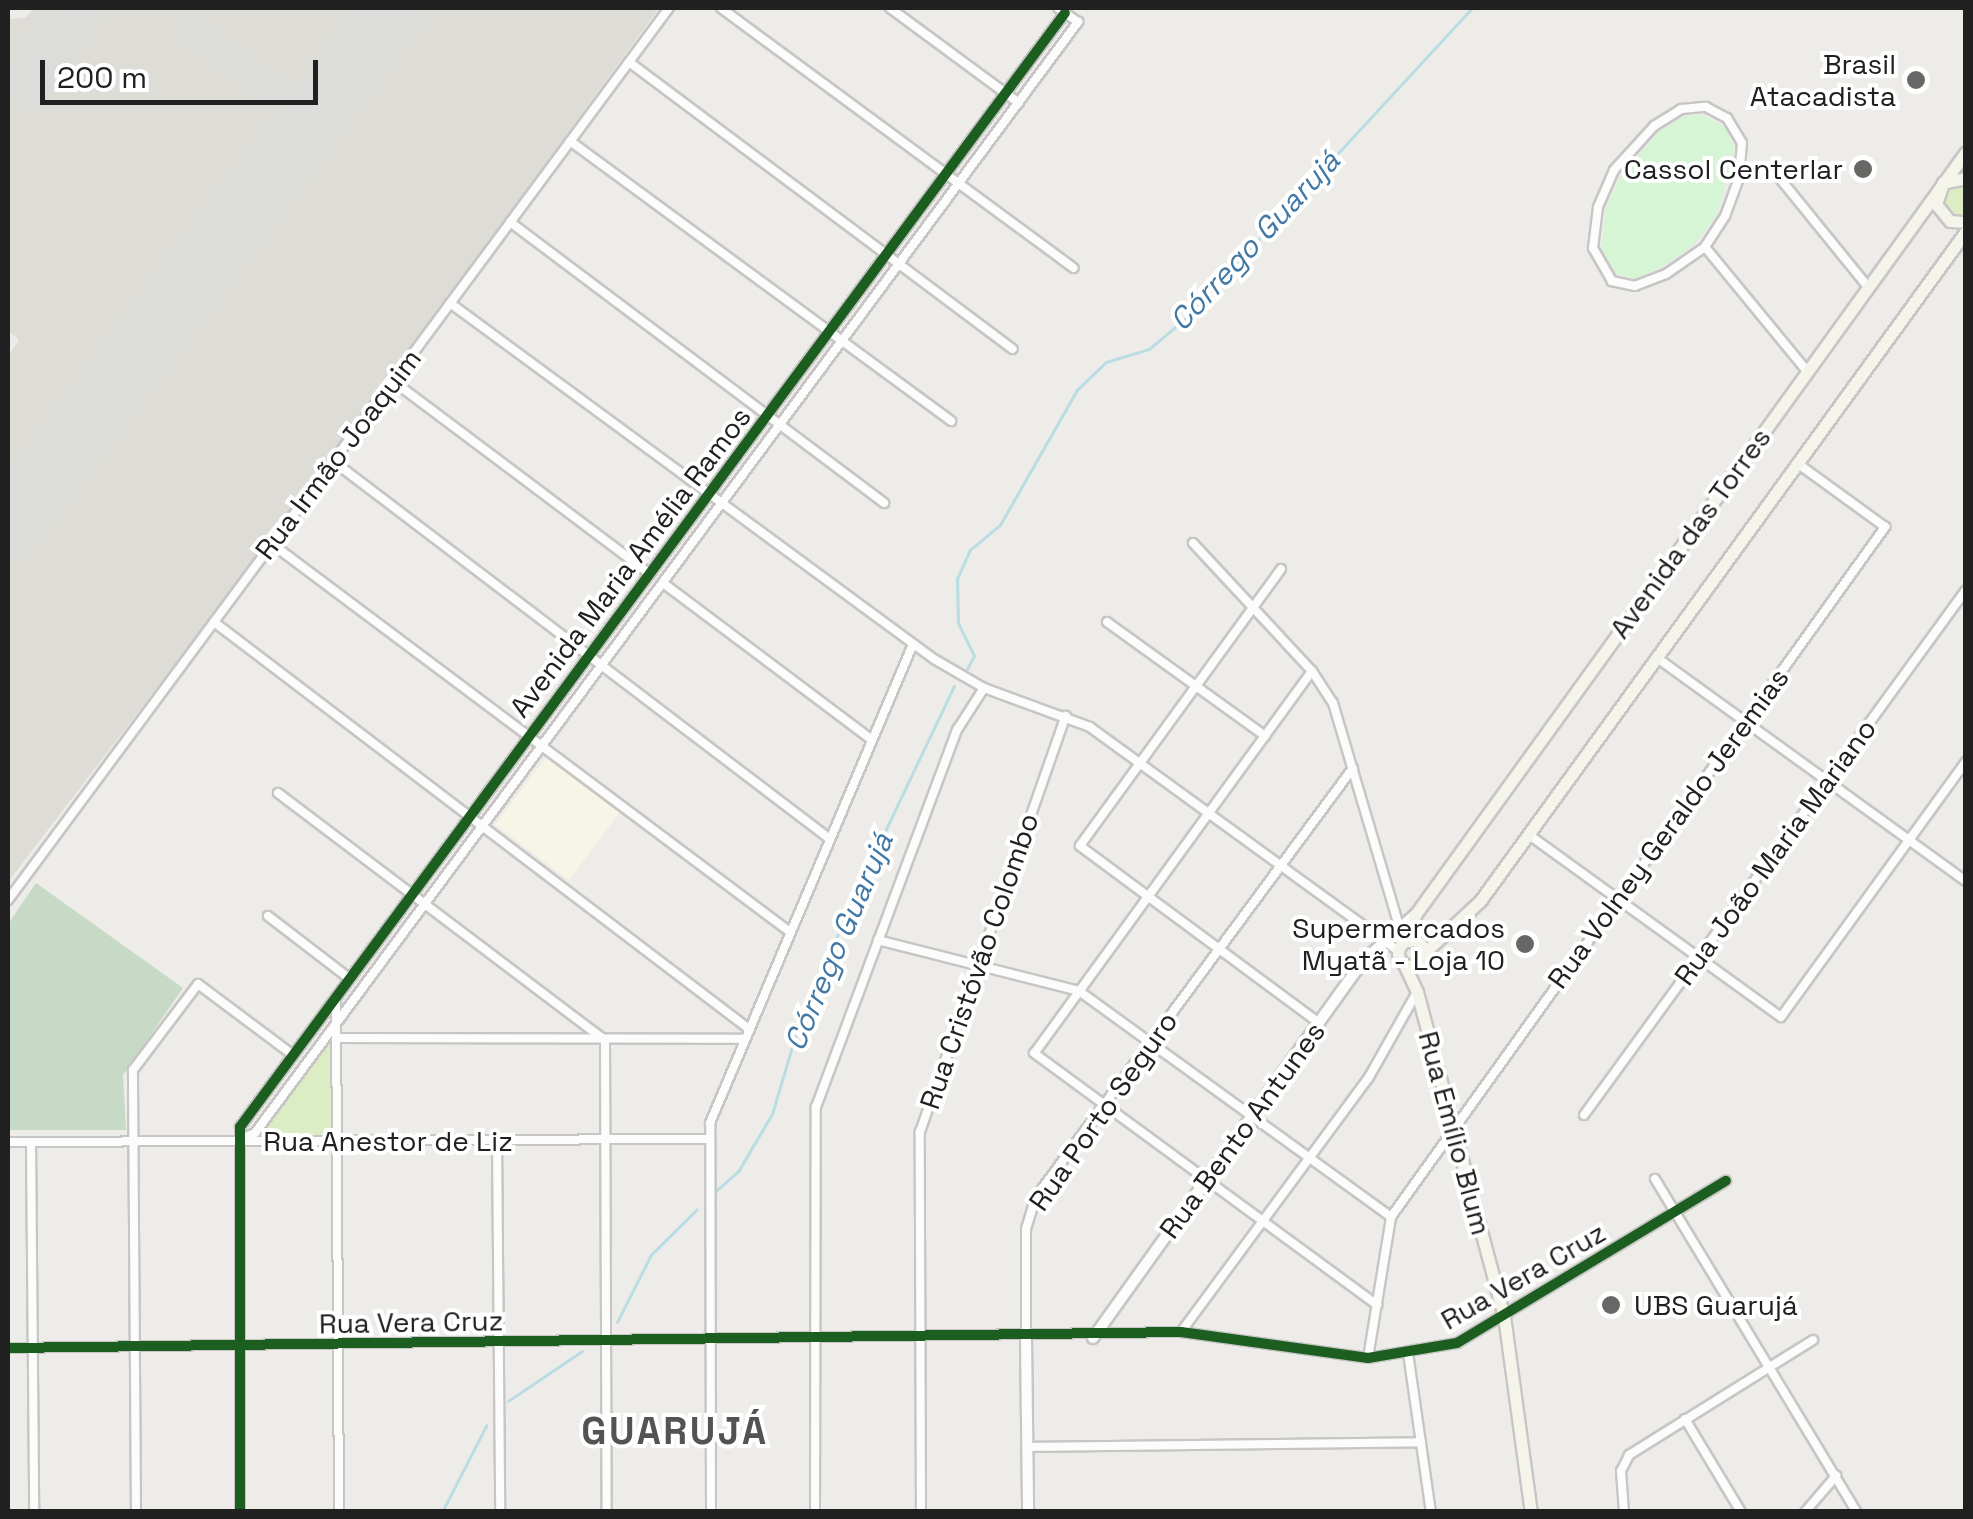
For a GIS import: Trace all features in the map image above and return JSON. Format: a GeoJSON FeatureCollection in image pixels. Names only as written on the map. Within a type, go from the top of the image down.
{"type":"FeatureCollection","features":[{"type":"Feature","properties":{"kind":"main road","name":"Avenida das Torres"},"geometry":{"type":"LineString","coordinates":[[1404,945],[1415,915],[1966,152]]}},
{"type":"Feature","properties":{"kind":"main road"},"geometry":{"type":"LineString","coordinates":[[1966,178],[1943,182],[1939,211],[1950,221],[1966,222]]}},
{"type":"Feature","properties":{"kind":"main road","name":"Avenida das Torres"},"geometry":{"type":"LineString","coordinates":[[1421,959],[1469,914],[1966,231]]}},
{"type":"Feature","properties":{"kind":"main road"},"geometry":{"type":"LineString","coordinates":[[1404,945],[1421,959]]}},
{"type":"Feature","properties":{"kind":"main road","name":"Rua Emílio Blum"},"geometry":{"type":"LineString","coordinates":[[1404,945],[1404,964],[1417,992],[1504,1316],[1531,1512]]}},
{"type":"Feature","properties":{"kind":"main road"},"geometry":{"type":"LineString","coordinates":[[1404,964],[1421,959]]}},
{"type":"Feature","properties":{"kind":"main road","name":"Rua Emílio Blum"},"geometry":{"type":"LineString","coordinates":[[1417,992],[1421,959]]}},
{"type":"Feature","properties":{"kind":"street","name":"Rua Irmão Joaquim"},"geometry":{"type":"LineString","coordinates":[[8,900],[669,8]]}},
{"type":"Feature","properties":{"kind":"street"},"geometry":{"type":"LineString","coordinates":[[721,8],[1074,268]]}},
{"type":"Feature","properties":{"kind":"street"},"geometry":{"type":"LineString","coordinates":[[890,8],[1018,103]]}},
{"type":"Feature","properties":{"kind":"street","name":"Avenida Maria Amélia Ramos"},"geometry":{"type":"LineString","coordinates":[[1062,10],[1078,22],[254,1133],[237,1141],[240,1127],[1006,94],[1062,10]]}},
{"type":"Feature","properties":{"kind":"street"},"geometry":{"type":"LineString","coordinates":[[629,62],[1013,348]]}},
{"type":"Feature","properties":{"kind":"street"},"geometry":{"type":"LineString","coordinates":[[1689,107],[1721,113],[1742,144],[1736,191],[1705,246],[1666,274],[1635,286],[1606,276],[1593,248],[1598,207],[1614,170],[1654,126],[1689,107]]}},
{"type":"Feature","properties":{"kind":"street"},"geometry":{"type":"LineString","coordinates":[[570,141],[951,422]]}},
{"type":"Feature","properties":{"kind":"street"},"geometry":{"type":"LineString","coordinates":[[1773,170],[1868,287]]}},
{"type":"Feature","properties":{"kind":"street"},"geometry":{"type":"LineString","coordinates":[[510,222],[884,503]]}},
{"type":"Feature","properties":{"kind":"street"},"geometry":{"type":"LineString","coordinates":[[1705,246],[1808,371]]}},
{"type":"Feature","properties":{"kind":"street"},"geometry":{"type":"LineString","coordinates":[[450,303],[913,644],[984,688],[1066,716],[1385,941],[1404,945],[1333,703],[1312,670],[1192,543]]}},
{"type":"Feature","properties":{"kind":"street"},"geometry":{"type":"LineString","coordinates":[[393,381],[650,574]]}},
{"type":"Feature","properties":{"kind":"street"},"geometry":{"type":"LineString","coordinates":[[333,462],[830,839]]}},
{"type":"Feature","properties":{"kind":"street","name":"Rua Volney Geraldo Jeremias"},"geometry":{"type":"LineString","coordinates":[[1391,1217],[1885,527],[1797,464]]}},
{"type":"Feature","properties":{"kind":"street"},"geometry":{"type":"LineString","coordinates":[[272,544],[790,932]]}},
{"type":"Feature","properties":{"kind":"street"},"geometry":{"type":"LineString","coordinates":[[1281,569],[1080,846],[1319,1023]]}},
{"type":"Feature","properties":{"kind":"street"},"geometry":{"type":"LineString","coordinates":[[662,583],[872,740]]}},
{"type":"Feature","properties":{"kind":"street","name":"Rua João Maria Mariano"},"geometry":{"type":"LineString","coordinates":[[1584,1115],[1966,590]]}},
{"type":"Feature","properties":{"kind":"street"},"geometry":{"type":"LineString","coordinates":[[214,622],[748,1028]]}},
{"type":"Feature","properties":{"kind":"street"},"geometry":{"type":"LineString","coordinates":[[1107,622],[1264,736]]}},
{"type":"Feature","properties":{"kind":"street"},"geometry":{"type":"LineString","coordinates":[[711,1512],[708,1139],[748,1028],[913,644]]}},
{"type":"Feature","properties":{"kind":"street"},"geometry":{"type":"LineString","coordinates":[[1656,658],[1966,881]]}},
{"type":"Feature","properties":{"kind":"street"},"geometry":{"type":"LineString","coordinates":[[1312,670],[1034,1052],[1377,1305]]}},
{"type":"Feature","properties":{"kind":"street"},"geometry":{"type":"LineString","coordinates":[[815,1512],[816,1106],[957,730],[984,688]]}},
{"type":"Feature","properties":{"kind":"street","name":"Rua Cristóvão Colombo"},"geometry":{"type":"LineString","coordinates":[[922,1512],[920,1132],[1066,716]]}},
{"type":"Feature","properties":{"kind":"street"},"geometry":{"type":"LineString","coordinates":[[1528,834],[1781,1017],[1966,761]]}},
{"type":"Feature","properties":{"kind":"street","name":"Rua Porto Seguro"},"geometry":{"type":"LineString","coordinates":[[1028,1512],[1026,1339],[1031,1207],[1353,768]]}},
{"type":"Feature","properties":{"kind":"street"},"geometry":{"type":"LineString","coordinates":[[278,793],[605,1040]]}},
{"type":"Feature","properties":{"kind":"street","name":"Avenida das Torres"},"geometry":{"type":"LineString","coordinates":[[1400,928],[1415,915]]}},
{"type":"Feature","properties":{"kind":"street"},"geometry":{"type":"LineString","coordinates":[[268,916],[350,978]]}},
{"type":"Feature","properties":{"kind":"street","name":"Rua Bento Antunes"},"geometry":{"type":"LineString","coordinates":[[1093,1338],[1319,1023],[1400,928]]}},
{"type":"Feature","properties":{"kind":"street"},"geometry":{"type":"LineString","coordinates":[[878,940],[1079,991],[1391,1217],[1368,1358]]}},
{"type":"Feature","properties":{"kind":"street"},"geometry":{"type":"LineString","coordinates":[[136,1512],[133,1070],[198,984],[293,1055]]}},
{"type":"Feature","properties":{"kind":"street"},"geometry":{"type":"LineString","coordinates":[[1181,1332],[1369,1076],[1417,992]]}},
{"type":"Feature","properties":{"kind":"street"},"geometry":{"type":"LineString","coordinates":[[336,996],[339,1512]]}},
{"type":"Feature","properties":{"kind":"street"},"geometry":{"type":"LineString","coordinates":[[337,1038],[744,1039]]}},
{"type":"Feature","properties":{"kind":"street"},"geometry":{"type":"LineString","coordinates":[[605,1040],[607,1512]]}},
{"type":"Feature","properties":{"kind":"street","name":"Rua Anestor de Liz"},"geometry":{"type":"LineString","coordinates":[[8,1142],[708,1139]]}},
{"type":"Feature","properties":{"kind":"street"},"geometry":{"type":"LineString","coordinates":[[497,1140],[500,1512]]}},
{"type":"Feature","properties":{"kind":"street"},"geometry":{"type":"LineString","coordinates":[[237,1141],[240,1512]]}},
{"type":"Feature","properties":{"kind":"street"},"geometry":{"type":"LineString","coordinates":[[31,1142],[34,1512]]}},
{"type":"Feature","properties":{"kind":"street"},"geometry":{"type":"LineString","coordinates":[[1655,1179],[1857,1512]]}},
{"type":"Feature","properties":{"kind":"street","name":"Rua Vera Cruz"},"geometry":{"type":"LineString","coordinates":[[8,1348],[1026,1339],[1181,1332],[1368,1358],[1457,1343],[1726,1181]]}},
{"type":"Feature","properties":{"kind":"street"},"geometry":{"type":"LineString","coordinates":[[1624,1512],[1623,1462],[1813,1340]]}},
{"type":"Feature","properties":{"kind":"street"},"geometry":{"type":"LineString","coordinates":[[1408,1354],[1431,1512]]}},
{"type":"Feature","properties":{"kind":"street"},"geometry":{"type":"LineString","coordinates":[[1685,1419],[1741,1512]]}},
{"type":"Feature","properties":{"kind":"street"},"geometry":{"type":"LineString","coordinates":[[1028,1447],[1421,1442]]}},
{"type":"Feature","properties":{"kind":"street"},"geometry":{"type":"LineString","coordinates":[[1805,1512],[1836,1476]]}},
{"type":"Feature","properties":{"kind":"shaded area"},"geometry":{"type":"Polygon","coordinates":[[[34,8],[659,8],[292,511],[8,882],[8,356],[19,340],[8,331],[8,19],[26,18],[34,8]]]}},
{"type":"Feature","properties":{"kind":"shaded area"},"geometry":{"type":"Polygon","coordinates":[[[547,756],[620,811],[569,880],[495,825],[547,756]]]}},
{"type":"Feature","properties":{"kind":"green space"},"geometry":{"type":"Polygon","coordinates":[[[1704,115],[1726,128],[1735,151],[1718,212],[1696,243],[1664,266],[1635,279],[1616,274],[1601,248],[1606,209],[1621,174],[1659,132],[1684,116],[1704,115]]]}},
{"type":"Feature","properties":{"kind":"green space"},"geometry":{"type":"Polygon","coordinates":[[[1965,182],[1965,215],[1950,214],[1942,204],[1946,186],[1965,182]]]}},
{"type":"Feature","properties":{"kind":"green space"},"geometry":{"type":"Polygon","coordinates":[[[36,883],[183,988],[123,1075],[126,1130],[8,1130],[8,924],[36,883]]]}},
{"type":"Feature","properties":{"kind":"green space"},"geometry":{"type":"Polygon","coordinates":[[[337,1022],[337,1141],[237,1141],[255,1133],[337,1022]]]}},
{"type":"Feature","properties":{"kind":"waterway","name":"Córrego Guarujá"},"geometry":{"type":"LineString","coordinates":[[967,669],[974,656],[958,623],[957,579],[970,550],[1000,525],[1077,390],[1106,362],[1149,349],[1185,319],[1472,8]]}},
{"type":"Feature","properties":{"kind":"waterway","name":"Córrego Guarujá"},"geometry":{"type":"LineString","coordinates":[[716,1191],[739,1170],[772,1114],[795,1037],[850,905],[954,686]]}},
{"type":"Feature","properties":{"kind":"waterway","name":"Córrego Guarujá"},"geometry":{"type":"LineString","coordinates":[[617,1322],[651,1255],[696,1210]]}},
{"type":"Feature","properties":{"kind":"waterway","name":"Córrego Guarujá"},"geometry":{"type":"LineString","coordinates":[[508,1401],[582,1351]]}},
{"type":"Feature","properties":{"kind":"waterway","name":"Córrego Guarujá"},"geometry":{"type":"LineString","coordinates":[[442,1512],[486,1426]]}},
{"type":"Feature","properties":{"kind":"taxiway"},"geometry":{"type":"LineString","coordinates":[[70,8],[84,17]]}},
{"type":"Feature","properties":{"kind":"taxiway"},"geometry":{"type":"LineString","coordinates":[[47,21],[70,36]]}},
{"type":"Feature","properties":{"kind":"taxiway"},"geometry":{"type":"LineString","coordinates":[[190,29],[286,101],[296,140]]}},
{"type":"Feature","properties":{"kind":"taxiway"},"geometry":{"type":"LineString","coordinates":[[29,99],[70,43]]}},
{"type":"Feature","properties":{"kind":"taxiway"},"geometry":{"type":"LineString","coordinates":[[27,47],[53,67]]}},
{"type":"Feature","properties":{"kind":"taxiway"},"geometry":{"type":"LineString","coordinates":[[10,74],[34,92]]}},
{"type":"Feature","properties":{"kind":"taxiway"},"geometry":{"type":"LineString","coordinates":[[286,101],[329,95]]}},
{"type":"Feature","properties":{"kind":"runway"},"geometry":{"type":"LineString","coordinates":[[8,527],[394,8]]}},
{"type":"Feature","properties":{"kind":"cycle path"},"geometry":{"type":"LineString","coordinates":[[240,1512],[240,1127],[1065,13]]}},
{"type":"Feature","properties":{"kind":"cycle path"},"geometry":{"type":"LineString","coordinates":[[8,1348],[1181,1332],[1368,1358],[1457,1343],[1726,1181]]}},
{"type":"Feature","properties":{"kind":"place","name":"Brasil Atacadista"},"geometry":{"type":"Point","coordinates":[1916,80]}},
{"type":"Feature","properties":{"kind":"place","name":"Cassol Centerlar"},"geometry":{"type":"Point","coordinates":[1863,169]}},
{"type":"Feature","properties":{"kind":"place","name":"Supermercados Myatã - Loja 10"},"geometry":{"type":"Point","coordinates":[1525,944]}},
{"type":"Feature","properties":{"kind":"place","name":"UBS Guarujá"},"geometry":{"type":"Point","coordinates":[1611,1305]}},
{"type":"Feature","properties":{"kind":"district","name":"GUARUJÁ"},"geometry":{"type":"Point","coordinates":[675,1432]}}]}
